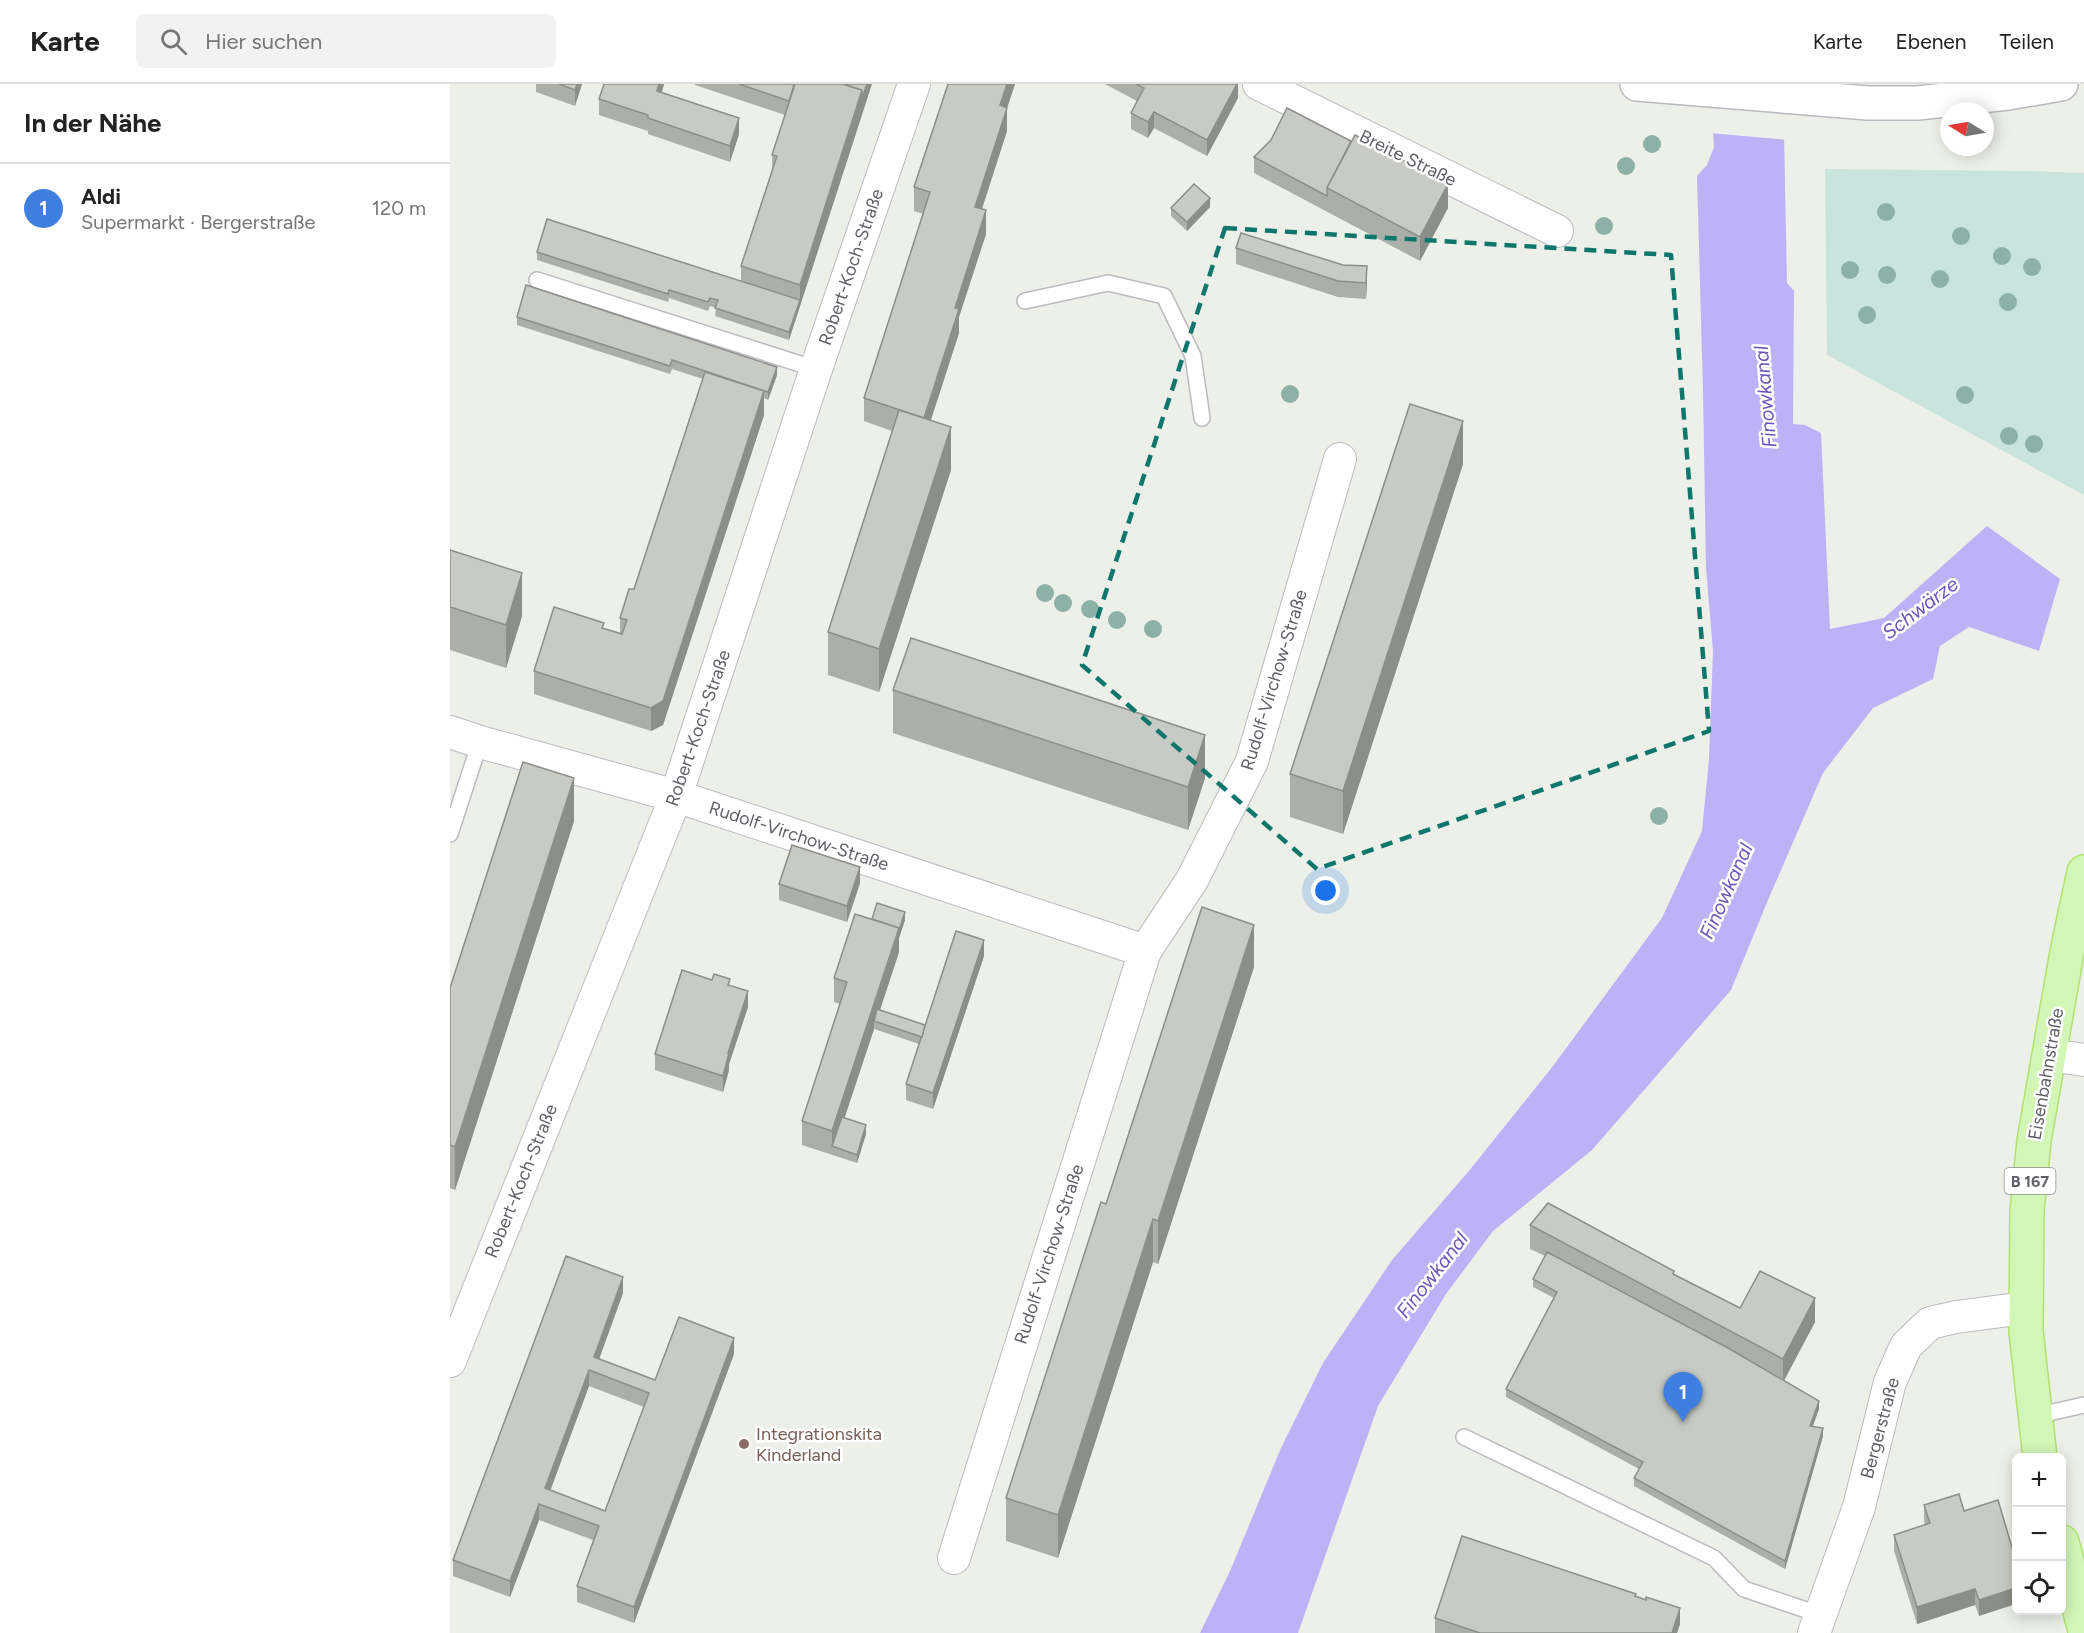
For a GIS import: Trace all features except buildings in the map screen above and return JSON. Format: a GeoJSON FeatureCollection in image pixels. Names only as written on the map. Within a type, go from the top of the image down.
{"type":"FeatureCollection","features":[{"type":"Feature","properties":{"kind":"main road"},"geometry":{"type":"LineString","coordinates":[[1637,84],[1868,103],[1918,103],[2008,93],[2061,84]]}},
{"type":"Feature","properties":{"kind":"main road","name":"Eisenbahnstraße"},"geometry":{"type":"LineString","coordinates":[[2039,1453],[2025,1308],[2027,1210],[2034,1141],[2067,952],[2084,872]]}},
{"type":"Feature","properties":{"kind":"main road"},"geometry":{"type":"LineString","coordinates":[[2066,1560],[2084,1627]]}},
{"type":"Feature","properties":{"kind":"street","name":"Robert-Koch-Straße"},"geometry":{"type":"LineString","coordinates":[[450,1361],[676,796],[816,369],[914,84]]}},
{"type":"Feature","properties":{"kind":"street","name":"Breite Straße"},"geometry":{"type":"LineString","coordinates":[[1259,84],[1557,231]]}},
{"type":"Feature","properties":{"kind":"street","name":"Rudolf-Virchow-Straße"},"geometry":{"type":"LineString","coordinates":[[954,1558],[1145,951],[1192,880],[1252,761],[1340,459]]}},
{"type":"Feature","properties":{"kind":"street","name":"Rudolf-Virchow-Straße"},"geometry":{"type":"LineString","coordinates":[[450,732],[676,796],[1145,951]]}},
{"type":"Feature","properties":{"kind":"street"},"geometry":{"type":"LineString","coordinates":[[2050,1055],[2084,1060]]}},
{"type":"Feature","properties":{"kind":"street","name":"Bergerstraße"},"geometry":{"type":"LineString","coordinates":[[1817,1624],[1859,1507],[1890,1382],[1906,1346],[1930,1323],[1956,1317],[2025,1308]]}},
{"type":"Feature","properties":{"kind":"lane"},"geometry":{"type":"LineString","coordinates":[[537,280],[816,369]]}},
{"type":"Feature","properties":{"kind":"lane"},"geometry":{"type":"LineString","coordinates":[[1025,301],[1108,283],[1164,296],[1193,356],[1202,418]]}},
{"type":"Feature","properties":{"kind":"lane"},"geometry":{"type":"LineString","coordinates":[[450,834],[480,742]]}},
{"type":"Feature","properties":{"kind":"lane"},"geometry":{"type":"LineString","coordinates":[[2035,1416],[2084,1406]]}},
{"type":"Feature","properties":{"kind":"lane"},"geometry":{"type":"LineString","coordinates":[[1464,1437],[1714,1558],[1744,1589],[1817,1624]]}},
{"type":"Feature","properties":{"kind":"highlighted area"},"geometry":{"type":"Polygon","coordinates":[[[1225,228],[1671,255],[1709,731],[1317,869],[1082,665],[1225,228]]]}},
{"type":"Feature","properties":{"kind":"shaded area"},"geometry":{"type":"Polygon","coordinates":[[[1825,169],[2084,173],[2084,495],[1827,355],[1825,169]]]}},
{"type":"Feature","properties":{"kind":"water"},"geometry":{"type":"Polygon","coordinates":[[[1710,84],[1783,84],[1787,283],[1794,291],[1793,424],[1805,425],[1821,433],[1830,629],[1884,618],[1987,526],[2060,579],[2039,651],[1969,627],[1940,646],[1933,679],[1873,708],[1823,773],[1731,990],[1592,1150],[1493,1231],[1446,1294],[1378,1406],[1298,1633],[1200,1633],[1230,1571],[1281,1448],[1323,1363],[1392,1260],[1468,1172],[1553,1066],[1662,918],[1702,831],[1709,759],[1713,651],[1706,568],[1697,176],[1707,165],[1714,147],[1710,84]]]}},
{"type":"Feature","properties":{"kind":"pier"},"geometry":{"type":"Polygon","coordinates":[[[1707,84],[1786,84],[1788,140],[1710,133],[1707,84]]]}},
{"type":"Feature","properties":{"kind":"place","name":"Aldi"},"geometry":{"type":"Point","coordinates":[1683,1422]}},
{"type":"Feature","properties":{"kind":"place","name":"Integrationskita Kinderland"},"geometry":{"type":"Point","coordinates":[744,1444]}},
{"type":"Feature","properties":{"kind":"water label","name":"Finowkanal"},"geometry":{"type":"Point","coordinates":[1765,397]}},
{"type":"Feature","properties":{"kind":"water label","name":"Schwärze"},"geometry":{"type":"Point","coordinates":[1920,608]}},
{"type":"Feature","properties":{"kind":"water label","name":"Finowkanal"},"geometry":{"type":"Point","coordinates":[1726,891]}},
{"type":"Feature","properties":{"kind":"water label","name":"Finowkanal"},"geometry":{"type":"Point","coordinates":[1432,1275]}}]}
